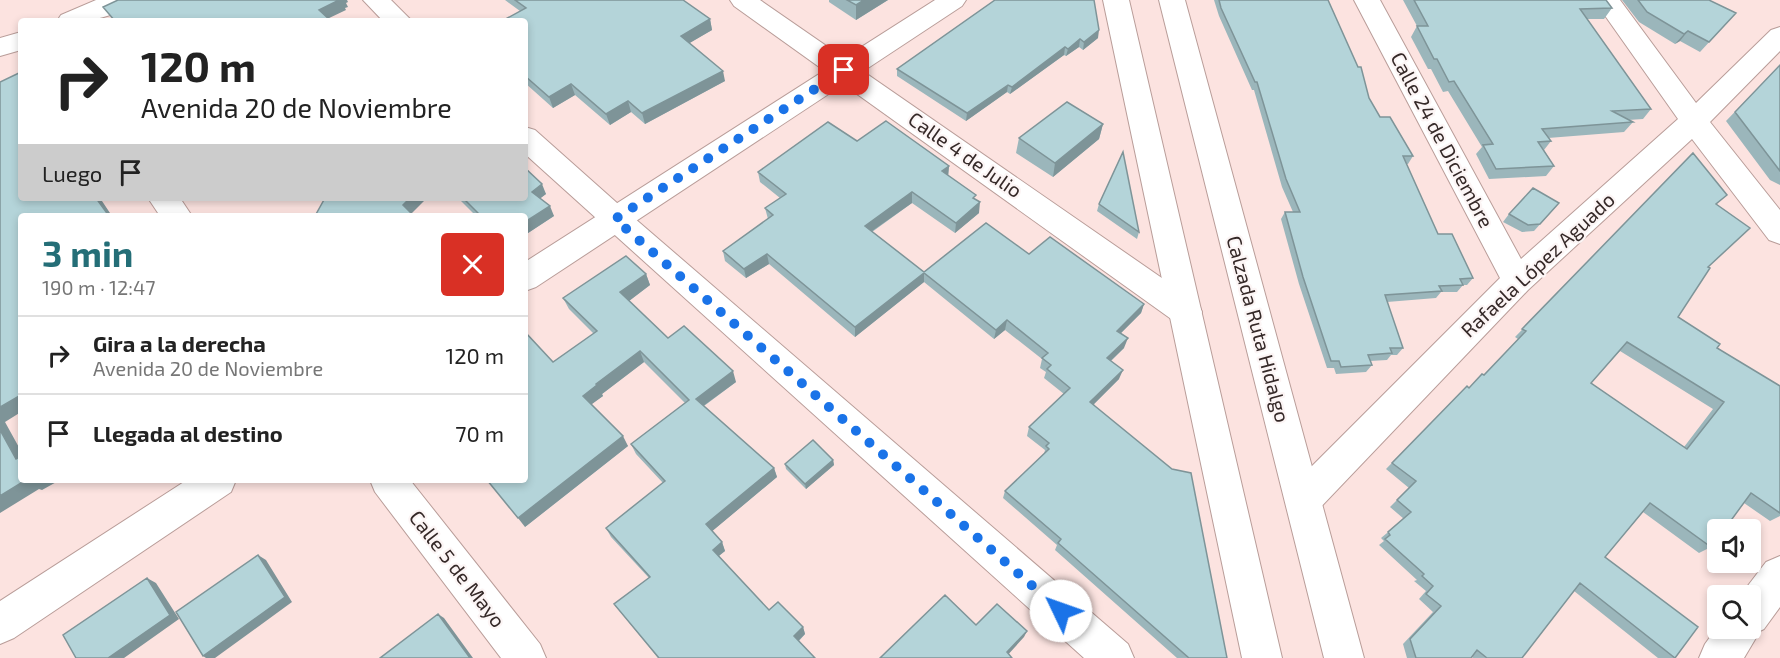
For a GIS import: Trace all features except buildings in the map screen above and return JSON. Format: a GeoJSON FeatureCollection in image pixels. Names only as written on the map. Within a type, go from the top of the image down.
{"type":"FeatureCollection","features":[{"type":"Feature","properties":{"kind":"street"},"geometry":{"type":"LineString","coordinates":[[77,18],[119,0]]}},
{"type":"Feature","properties":{"kind":"street"},"geometry":{"type":"LineString","coordinates":[[376,0],[396,18]]}},
{"type":"Feature","properties":{"kind":"street","name":"Calle 4 de Julio"},"geometry":{"type":"LineString","coordinates":[[743,0],[1186,312]]}},
{"type":"Feature","properties":{"kind":"street"},"geometry":{"type":"LineString","coordinates":[[528,276],[953,0]]}},
{"type":"Feature","properties":{"kind":"street"},"geometry":{"type":"LineString","coordinates":[[1116,0],[1262,658]]}},
{"type":"Feature","properties":{"kind":"street","name":"Calzada Ruta Hidalgo"},"geometry":{"type":"LineString","coordinates":[[1172,0],[1344,658]]}},
{"type":"Feature","properties":{"kind":"street","name":"Calle 24 de Diciembre"},"geometry":{"type":"LineString","coordinates":[[1367,0],[1516,281]]}},
{"type":"Feature","properties":{"kind":"street"},"geometry":{"type":"LineString","coordinates":[[1607,0],[1780,232]]}},
{"type":"Feature","properties":{"kind":"street","name":"Rafaela López Aguado"},"geometry":{"type":"LineString","coordinates":[[1303,500],[1516,281],[1695,121],[1780,36]]}},
{"type":"Feature","properties":{"kind":"street"},"geometry":{"type":"LineString","coordinates":[[0,47],[18,42]]}},
{"type":"Feature","properties":{"kind":"street"},"geometry":{"type":"LineString","coordinates":[[528,140],[1114,658]]}},
{"type":"Feature","properties":{"kind":"street"},"geometry":{"type":"LineString","coordinates":[[165,201],[175,213]]}},
{"type":"Feature","properties":{"kind":"street"},"geometry":{"type":"LineString","coordinates":[[0,624],[213,483]]}},
{"type":"Feature","properties":{"kind":"street","name":"Calle 5 de Mayo"},"geometry":{"type":"LineString","coordinates":[[390,483],[526,658]]}},
{"type":"Feature","properties":{"kind":"street"},"geometry":{"type":"LineString","coordinates":[[1761,600],[1780,575]]}},
{"type":"Feature","properties":{"kind":"street"},"geometry":{"type":"LineString","coordinates":[[1719,658],[1733,639]]}},
{"type":"Feature","properties":{"kind":"route"},"geometry":{"type":"LineString","coordinates":[[844,70],[615,219],[1061,611]]}}]}
